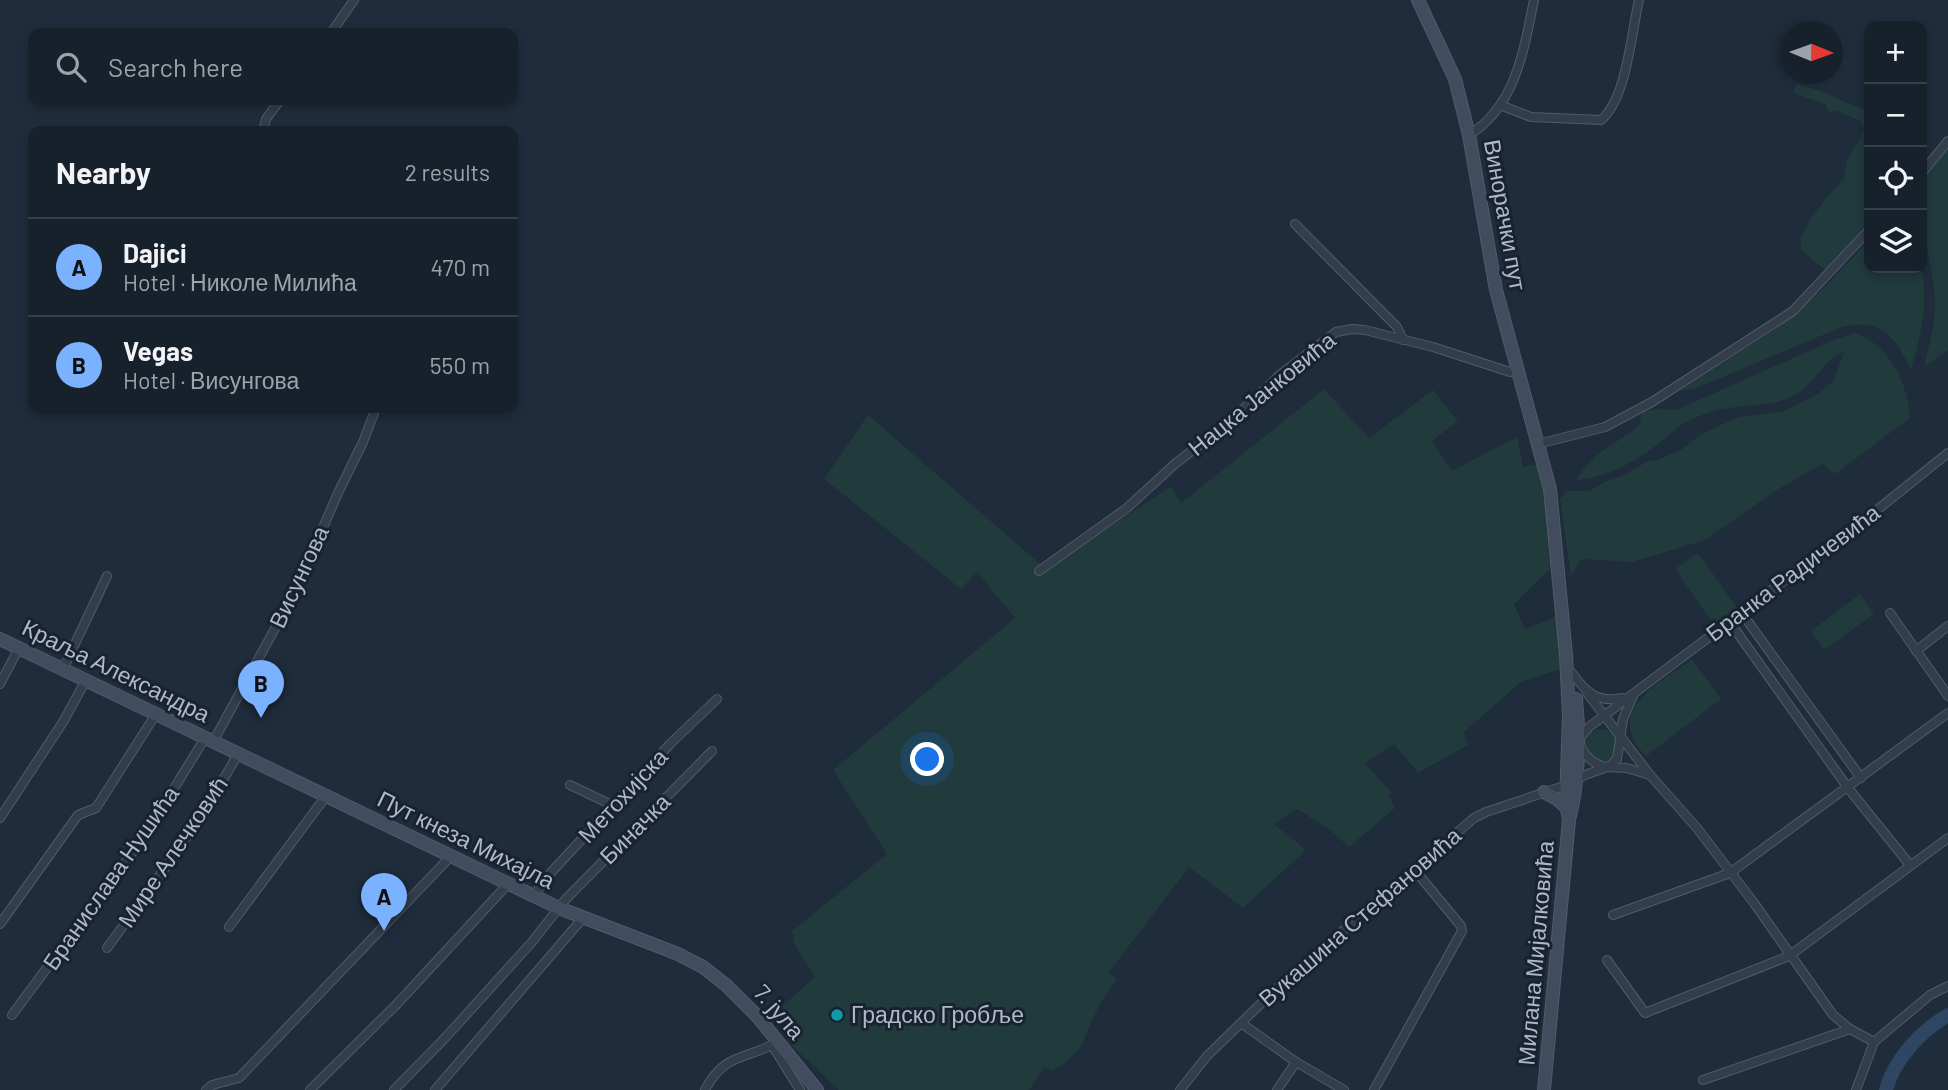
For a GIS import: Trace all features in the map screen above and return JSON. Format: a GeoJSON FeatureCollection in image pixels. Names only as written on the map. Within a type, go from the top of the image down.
{"type":"FeatureCollection","features":[{"type":"Feature","properties":{"kind":"street"},"geometry":{"type":"LineString","coordinates":[[334,28],[354,0]]}},
{"type":"Feature","properties":{"kind":"street","name":"Винорачки пут"},"geometry":{"type":"LineString","coordinates":[[1418,0],[1455,79],[1469,135],[1496,290],[1538,443]]}},
{"type":"Feature","properties":{"kind":"street"},"geometry":{"type":"LineString","coordinates":[[1469,135],[1481,128],[1500,105],[1517,75],[1534,0]]}},
{"type":"Feature","properties":{"kind":"street"},"geometry":{"type":"LineString","coordinates":[[1500,105],[1531,117],[1601,120],[1611,111],[1621,86],[1639,0]]}},
{"type":"Feature","properties":{"kind":"street"},"geometry":{"type":"LineString","coordinates":[[264,126],[276,105]]}},
{"type":"Feature","properties":{"kind":"street"},"geometry":{"type":"LineString","coordinates":[[1927,167],[1948,141]]}},
{"type":"Feature","properties":{"kind":"street"},"geometry":{"type":"LineString","coordinates":[[1295,224],[1396,327],[1404,341]]}},
{"type":"Feature","properties":{"kind":"street"},"geometry":{"type":"LineString","coordinates":[[1538,443],[1605,428],[1652,402],[1793,311],[1864,235]]}},
{"type":"Feature","properties":{"kind":"street","name":"Нацка Јанковића"},"geometry":{"type":"LineString","coordinates":[[1039,571],[1127,508],[1176,463],[1227,424],[1281,374],[1336,331],[1352,328],[1365,330],[1433,347],[1510,372],[1518,369]]}},
{"type":"Feature","properties":{"kind":"street","name":"Висунгова"},"geometry":{"type":"LineString","coordinates":[[209,740],[296,590],[374,413]]}},
{"type":"Feature","properties":{"kind":"street","name":"Милана Мијалковића"},"geometry":{"type":"LineString","coordinates":[[1538,443],[1550,489],[1566,654],[1569,715],[1569,811],[1544,1090]]}},
{"type":"Feature","properties":{"kind":"street","name":"Бранка Радичевића"},"geometry":{"type":"LineString","coordinates":[[1589,727],[1857,526],[1948,453]]}},
{"type":"Feature","properties":{"kind":"street"},"geometry":{"type":"LineString","coordinates":[[63,668],[107,576]]}},
{"type":"Feature","properties":{"kind":"street"},"geometry":{"type":"LineString","coordinates":[[1741,612],[1861,778]]}},
{"type":"Feature","properties":{"kind":"street"},"geometry":{"type":"LineString","coordinates":[[1890,613],[1948,696]]}},
{"type":"Feature","properties":{"kind":"street"},"geometry":{"type":"LineString","coordinates":[[1729,621],[1848,789],[1910,865]]}},
{"type":"Feature","properties":{"kind":"street"},"geometry":{"type":"LineString","coordinates":[[1916,651],[1948,626]]}},
{"type":"Feature","properties":{"kind":"street","name":"Краља Александра"},"geometry":{"type":"LineString","coordinates":[[0,639],[209,740]]}},
{"type":"Feature","properties":{"kind":"street"},"geometry":{"type":"LineString","coordinates":[[0,684],[19,648]]}},
{"type":"Feature","properties":{"kind":"street","name":"Милана Мијалковића"},"geometry":{"type":"LineString","coordinates":[[1566,654],[1572,673],[1578,740],[1567,786]]}},
{"type":"Feature","properties":{"kind":"street"},"geometry":{"type":"LineString","coordinates":[[1572,673],[1650,775],[1697,828],[1833,1015],[1874,1042]]}},
{"type":"Feature","properties":{"kind":"street"},"geometry":{"type":"LineString","coordinates":[[0,818],[63,722],[86,680]]}},
{"type":"Feature","properties":{"kind":"street"},"geometry":{"type":"LineString","coordinates":[[1587,693],[1607,700],[1633,693]]}},
{"type":"Feature","properties":{"kind":"street"},"geometry":{"type":"LineString","coordinates":[[1607,767],[1617,759],[1619,733],[1633,693]]}},
{"type":"Feature","properties":{"kind":"street","name":"Метохијска"},"geometry":{"type":"LineString","coordinates":[[534,896],[545,879],[671,743],[717,699]]}},
{"type":"Feature","properties":{"kind":"street"},"geometry":{"type":"LineString","coordinates":[[1614,915],[1730,873],[1848,789],[1948,713]]}},
{"type":"Feature","properties":{"kind":"street"},"geometry":{"type":"LineString","coordinates":[[0,924],[78,815],[96,808],[156,715]]}},
{"type":"Feature","properties":{"kind":"street"},"geometry":{"type":"LineString","coordinates":[[1569,715],[1583,751],[1593,762],[1650,775]]}},
{"type":"Feature","properties":{"kind":"street"},"geometry":{"type":"LineString","coordinates":[[1568,761],[1578,740],[1589,727],[1601,725],[1619,733]]}},
{"type":"Feature","properties":{"kind":"street","name":"Пут кнеза Михајла"},"geometry":{"type":"LineString","coordinates":[[209,740],[559,908],[678,954],[704,967]]}},
{"type":"Feature","properties":{"kind":"street","name":"Бранислава Нушића"},"geometry":{"type":"LineString","coordinates":[[12,1015],[146,834],[209,740]]}},
{"type":"Feature","properties":{"kind":"street","name":"Биначка"},"geometry":{"type":"LineString","coordinates":[[394,1090],[445,1038],[559,908],[712,751]]}},
{"type":"Feature","properties":{"kind":"street","name":"Мире Алечковић"},"geometry":{"type":"LineString","coordinates":[[107,948],[214,797],[238,754]]}},
{"type":"Feature","properties":{"kind":"street","name":"Вукашина Стефановића"},"geometry":{"type":"LineString","coordinates":[[1180,1090],[1207,1056],[1280,985],[1474,818],[1486,811],[1567,786],[1607,767]]}},
{"type":"Feature","properties":{"kind":"street"},"geometry":{"type":"LineString","coordinates":[[570,785],[614,806]]}},
{"type":"Feature","properties":{"kind":"street"},"geometry":{"type":"LineString","coordinates":[[1544,793],[1557,799],[1569,811]]}},
{"type":"Feature","properties":{"kind":"street"},"geometry":{"type":"LineString","coordinates":[[229,927],[327,796]]}},
{"type":"Feature","properties":{"kind":"street"},"geometry":{"type":"LineString","coordinates":[[1607,960],[1645,1013],[1790,956],[1948,838]]}},
{"type":"Feature","properties":{"kind":"street"},"geometry":{"type":"LineString","coordinates":[[206,1090],[212,1085],[239,1078],[450,857]]}},
{"type":"Feature","properties":{"kind":"street"},"geometry":{"type":"LineString","coordinates":[[1374,1090],[1462,931],[1461,926],[1413,868]]}},
{"type":"Feature","properties":{"kind":"street"},"geometry":{"type":"LineString","coordinates":[[310,1090],[397,1004],[508,884]]}},
{"type":"Feature","properties":{"kind":"street"},"geometry":{"type":"LineString","coordinates":[[435,1090],[583,918]]}},
{"type":"Feature","properties":{"kind":"street","name":"7. јула"},"geometry":{"type":"LineString","coordinates":[[704,967],[738,996],[817,1090]]}},
{"type":"Feature","properties":{"kind":"street"},"geometry":{"type":"LineString","coordinates":[[1856,1090],[1874,1042],[1930,995],[1948,986]]}},
{"type":"Feature","properties":{"kind":"street"},"geometry":{"type":"LineString","coordinates":[[1241,1023],[1296,1062],[1344,1090]]}},
{"type":"Feature","properties":{"kind":"street"},"geometry":{"type":"LineString","coordinates":[[1703,1080],[1850,1028]]}},
{"type":"Feature","properties":{"kind":"street"},"geometry":{"type":"LineString","coordinates":[[705,1090],[719,1070],[732,1060],[775,1043],[800,1090]]}},
{"type":"Feature","properties":{"kind":"street"},"geometry":{"type":"LineString","coordinates":[[1278,1090],[1296,1062]]}},
{"type":"Feature","properties":{"kind":"green space"},"geometry":{"type":"Polygon","coordinates":[[[1797,84],[1864,110],[1864,131],[1861,121],[1835,110],[1829,113],[1825,104],[1793,93],[1797,84]]]}},
{"type":"Feature","properties":{"kind":"green space"},"geometry":{"type":"Polygon","coordinates":[[[1864,131],[1864,227],[1825,270],[1801,250],[1801,238],[1811,218],[1844,179],[1847,161],[1864,131]]]}},
{"type":"Feature","properties":{"kind":"green space"},"geometry":{"type":"Polygon","coordinates":[[[1948,150],[1948,350],[1924,367],[1933,328],[1935,304],[1927,249],[1927,175],[1948,150]]]}},
{"type":"Feature","properties":{"kind":"green space"},"geometry":{"type":"Polygon","coordinates":[[[1864,245],[1864,273],[1922,273],[1923,318],[1911,369],[1886,332],[1877,327],[1856,325],[1842,327],[1694,389],[1679,391],[1776,328],[1825,287],[1864,245]]]}},
{"type":"Feature","properties":{"kind":"green space"},"geometry":{"type":"Polygon","coordinates":[[[1855,333],[1878,346],[1895,367],[1906,392],[1910,418],[1835,474],[1822,464],[1777,490],[1705,540],[1632,562],[1582,559],[1571,576],[1560,499],[1567,491],[1589,491],[1648,461],[1681,450],[1701,434],[1739,417],[1782,412],[1818,394],[1834,380],[1844,352],[1831,360],[1803,389],[1789,398],[1708,413],[1680,426],[1630,463],[1598,476],[1576,480],[1590,461],[1639,425],[1642,412],[1656,409],[1676,410],[1855,333]]]}},
{"type":"Feature","properties":{"kind":"green space"},"geometry":{"type":"Polygon","coordinates":[[[1324,389],[1369,438],[1433,390],[1458,421],[1432,441],[1452,471],[1517,437],[1523,467],[1537,464],[1543,490],[1550,569],[1514,604],[1525,629],[1557,616],[1563,668],[1521,682],[1464,732],[1468,745],[1418,773],[1394,744],[1365,763],[1392,793],[1389,796],[1395,808],[1349,847],[1329,829],[1297,809],[1274,824],[1306,850],[1243,908],[1189,867],[1109,972],[1117,979],[1100,1004],[1078,1050],[1053,1071],[1044,1067],[1029,1090],[839,1090],[787,1041],[796,1030],[779,1009],[815,977],[795,945],[792,931],[887,854],[833,770],[1015,618],[977,572],[961,589],[824,479],[868,415],[1046,569],[1171,486],[1181,503],[1324,389]]]}},
{"type":"Feature","properties":{"kind":"green space"},"geometry":{"type":"Polygon","coordinates":[[[1698,553],[1737,608],[1714,625],[1675,569],[1698,553]]]}},
{"type":"Feature","properties":{"kind":"green space"},"geometry":{"type":"Polygon","coordinates":[[[1860,594],[1874,614],[1824,650],[1811,631],[1860,594]]]}},
{"type":"Feature","properties":{"kind":"green space"},"geometry":{"type":"Polygon","coordinates":[[[1692,659],[1721,699],[1646,756],[1634,740],[1630,726],[1632,712],[1651,689],[1692,659]]]}},
{"type":"Feature","properties":{"kind":"green space"},"geometry":{"type":"Polygon","coordinates":[[[1601,729],[1612,734],[1617,745],[1612,756],[1601,761],[1590,756],[1585,745],[1590,734],[1601,729]]]}},
{"type":"Feature","properties":{"kind":"waterway"},"geometry":{"type":"LineString","coordinates":[[1886,1090],[1895,1067],[1910,1047],[1928,1029],[1948,1015]]}},
{"type":"Feature","properties":{"kind":"place","name":"Vegas"},"geometry":{"type":"Point","coordinates":[261,718]}},
{"type":"Feature","properties":{"kind":"place","name":"Dajici"},"geometry":{"type":"Point","coordinates":[384,931]}},
{"type":"Feature","properties":{"kind":"place","name":"Градско Гробље"},"geometry":{"type":"Point","coordinates":[837,1015]}}]}
